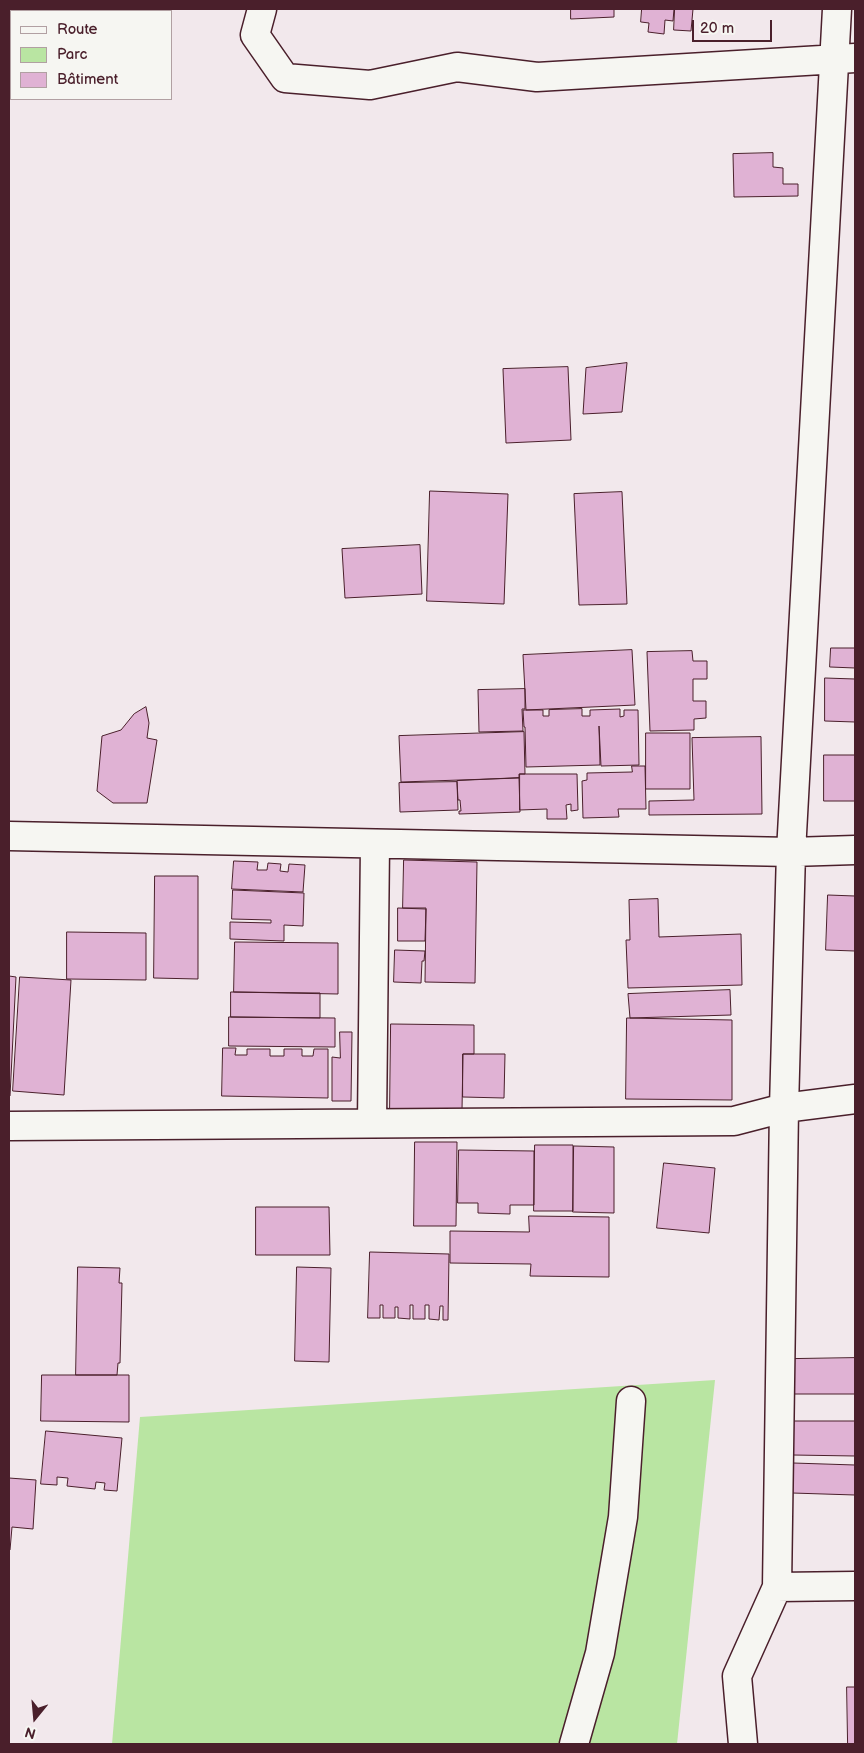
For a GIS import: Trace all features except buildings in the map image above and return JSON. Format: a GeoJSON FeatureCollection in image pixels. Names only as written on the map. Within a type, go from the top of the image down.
{"type":"FeatureCollection","features":[{"type":"Feature","properties":{"kind":"street"},"geometry":{"type":"LineString","coordinates":[[262,9],[255,35],[285,78],[370,85],[457,67],[537,78],[845,59]]}},
{"type":"Feature","properties":{"kind":"street"},"geometry":{"type":"LineString","coordinates":[[743,1744],[736,1676],[777,1587],[784,1108],[791,852],[845,59],[837,9]]}},
{"type":"Feature","properties":{"kind":"street"},"geometry":{"type":"LineString","coordinates":[[9,836],[791,852],[855,850]]}},
{"type":"Feature","properties":{"kind":"street"},"geometry":{"type":"LineString","coordinates":[[372,1123],[375,844]]}},
{"type":"Feature","properties":{"kind":"street"},"geometry":{"type":"LineString","coordinates":[[9,1126],[734,1121],[784,1108],[855,1099]]}},
{"type":"Feature","properties":{"kind":"street"},"geometry":{"type":"LineString","coordinates":[[574,1744],[600,1653],[623,1517],[631,1401]]}},
{"type":"Feature","properties":{"kind":"street"},"geometry":{"type":"LineString","coordinates":[[777,1587],[855,1586]]}},
{"type":"Feature","properties":{"kind":"green space"},"geometry":{"type":"Polygon","coordinates":[[[715,1380],[677,1744],[112,1744],[140,1417],[715,1380]]]}}]}
